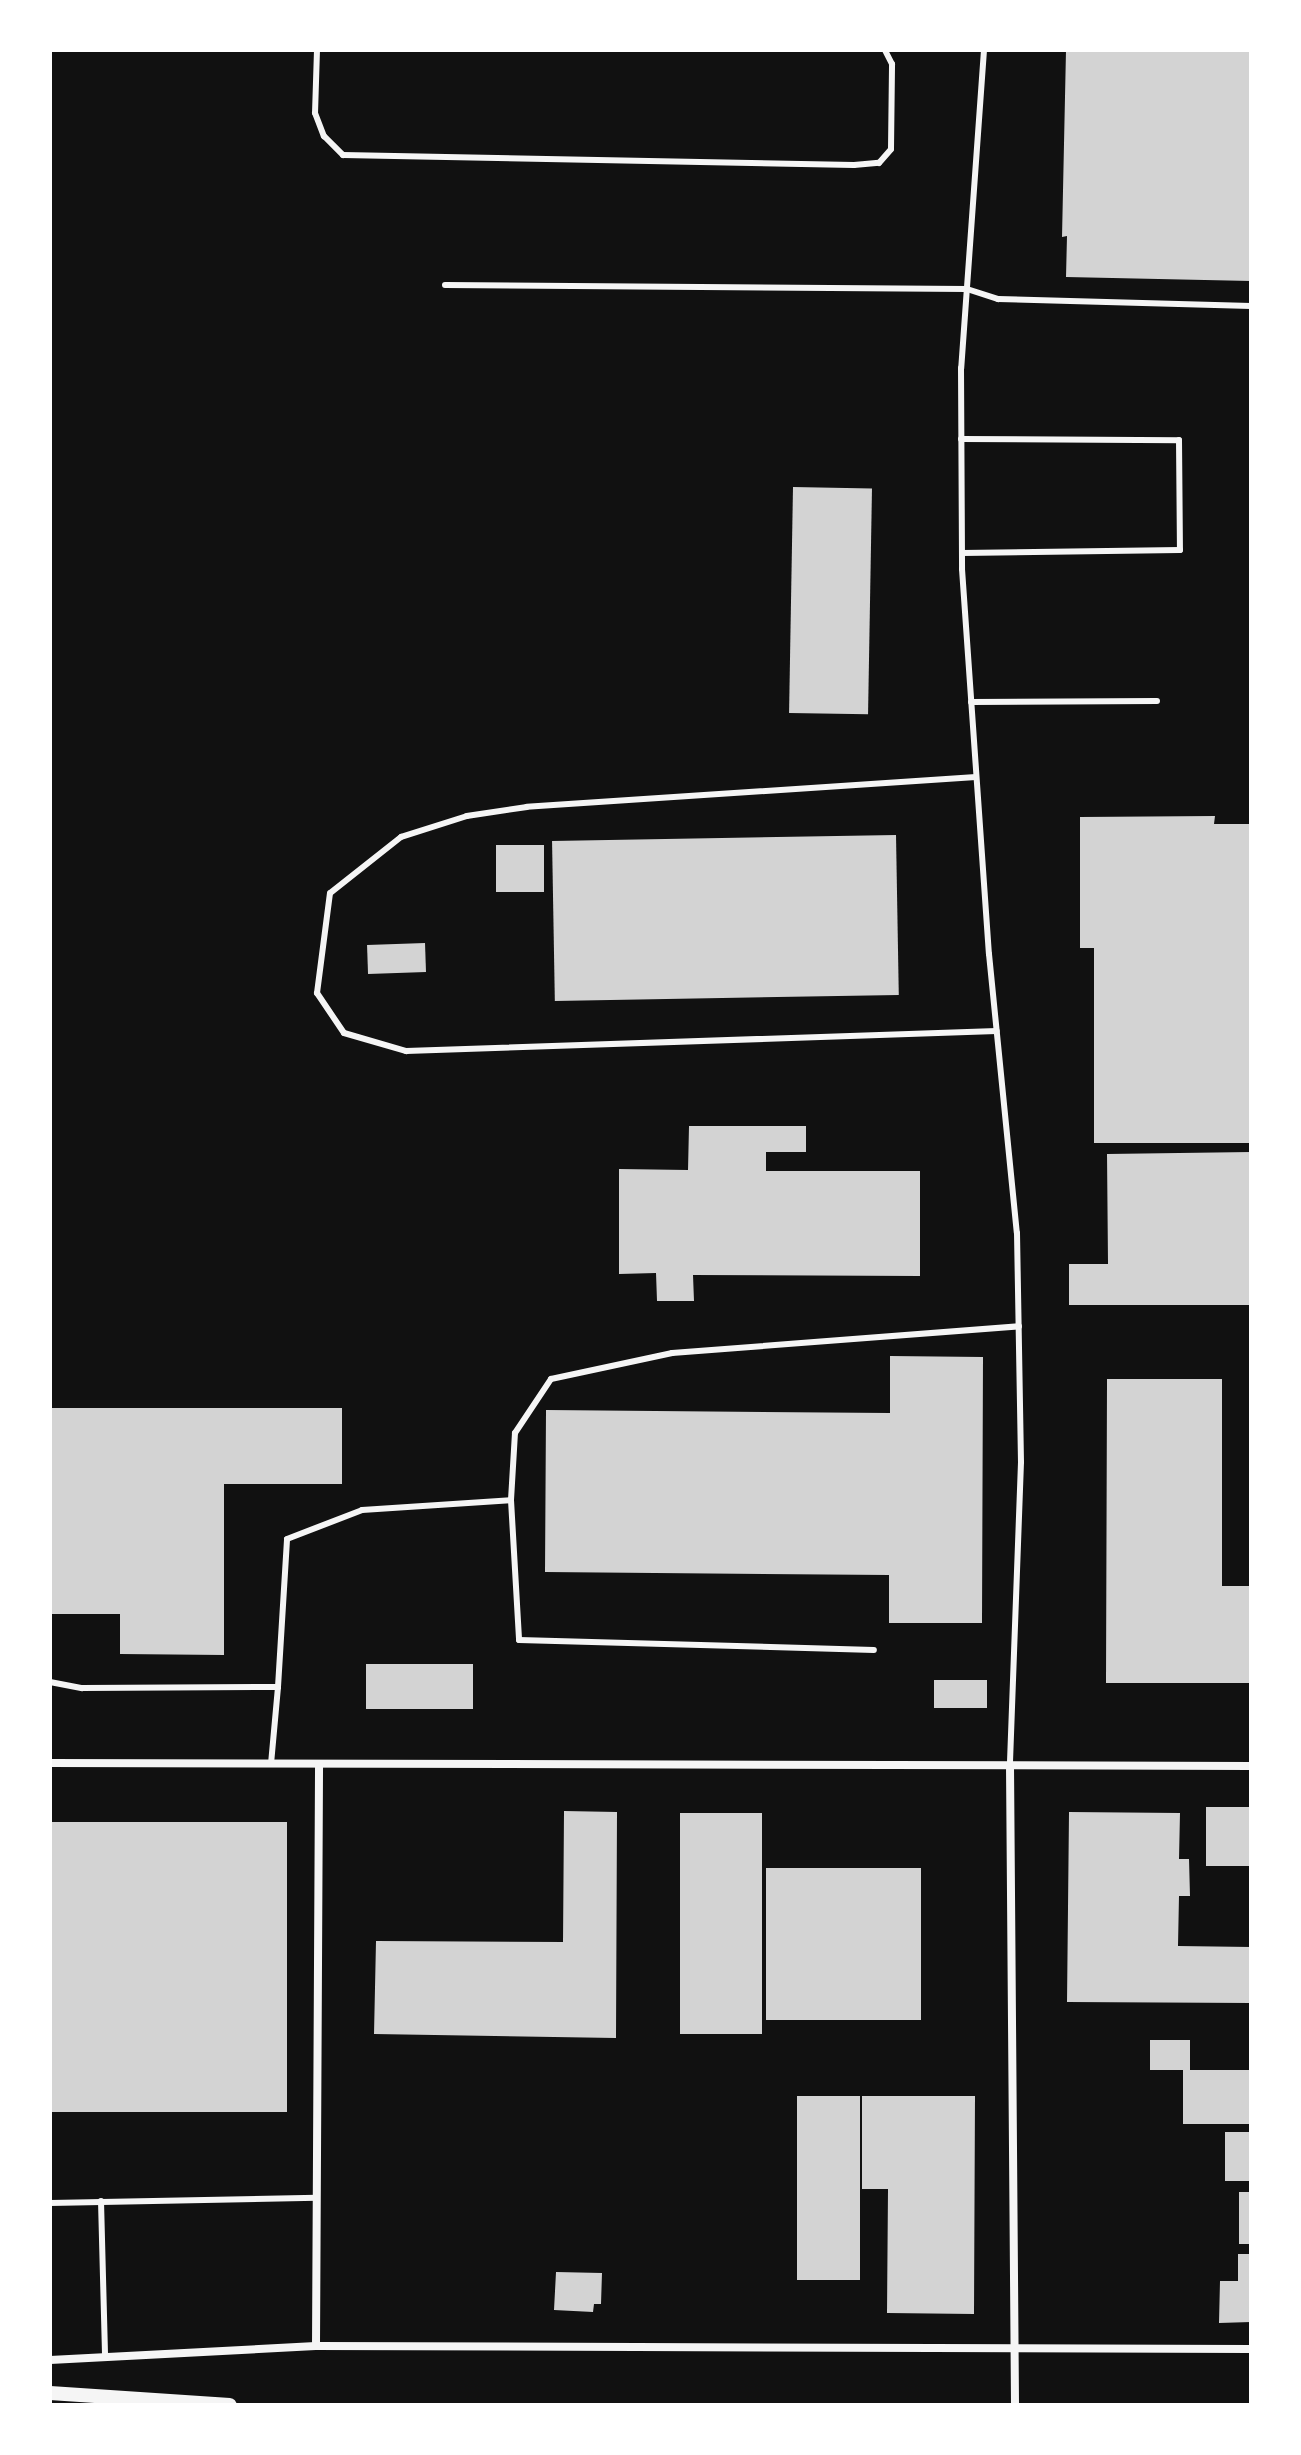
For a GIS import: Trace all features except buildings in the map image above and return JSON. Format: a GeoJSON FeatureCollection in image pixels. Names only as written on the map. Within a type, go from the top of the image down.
{"type":"FeatureCollection","features":[{"type":"Feature","properties":{"kind":"street"},"geometry":{"type":"LineString","coordinates":[[50,1763],[1251,1766]]}},
{"type":"Feature","properties":{"kind":"street"},"geometry":{"type":"LineString","coordinates":[[316,2346],[319,1764]]}},
{"type":"Feature","properties":{"kind":"street"},"geometry":{"type":"LineString","coordinates":[[1010,1766],[1015,2405]]}},
{"type":"Feature","properties":{"kind":"street"},"geometry":{"type":"LineString","coordinates":[[50,2360],[316,2346],[1015,2351],[1251,2349]]}},
{"type":"Feature","properties":{"kind":"street"},"geometry":{"type":"LineString","coordinates":[[50,2393],[230,2405]]}},
{"type":"Feature","properties":{"kind":"lane"},"geometry":{"type":"LineString","coordinates":[[317,50],[315,113],[324,136],[343,155],[854,165],[879,163],[891,149],[892,64],[885,50]]}},
{"type":"Feature","properties":{"kind":"lane"},"geometry":{"type":"LineString","coordinates":[[984,50],[967,289],[961,439],[962,553],[976,777],[1017,1233],[1021,1462],[1010,1766]]}},
{"type":"Feature","properties":{"kind":"lane"},"geometry":{"type":"LineString","coordinates":[[445,285],[967,289],[998,299],[1251,306]]}},
{"type":"Feature","properties":{"kind":"lane"},"geometry":{"type":"LineString","coordinates":[[961,439],[1179,440],[1180,550],[962,553]]}},
{"type":"Feature","properties":{"kind":"lane"},"geometry":{"type":"LineString","coordinates":[[971,702],[1157,701]]}},
{"type":"Feature","properties":{"kind":"lane"},"geometry":{"type":"LineString","coordinates":[[976,777],[527,807],[467,816],[401,837],[330,893],[317,993],[344,1033],[406,1051],[997,1031]]}},
{"type":"Feature","properties":{"kind":"lane"},"geometry":{"type":"LineString","coordinates":[[874,1650],[519,1640],[511,1500],[515,1433],[551,1379],[672,1353],[1019,1326]]}},
{"type":"Feature","properties":{"kind":"lane"},"geometry":{"type":"LineString","coordinates":[[271,1764],[287,1539],[362,1510],[511,1500]]}},
{"type":"Feature","properties":{"kind":"lane"},"geometry":{"type":"LineString","coordinates":[[50,1682],[82,1688],[278,1687]]}},
{"type":"Feature","properties":{"kind":"lane"},"geometry":{"type":"LineString","coordinates":[[50,2203],[317,2198]]}},
{"type":"Feature","properties":{"kind":"lane"},"geometry":{"type":"LineString","coordinates":[[101,2201],[105,2356]]}}]}
